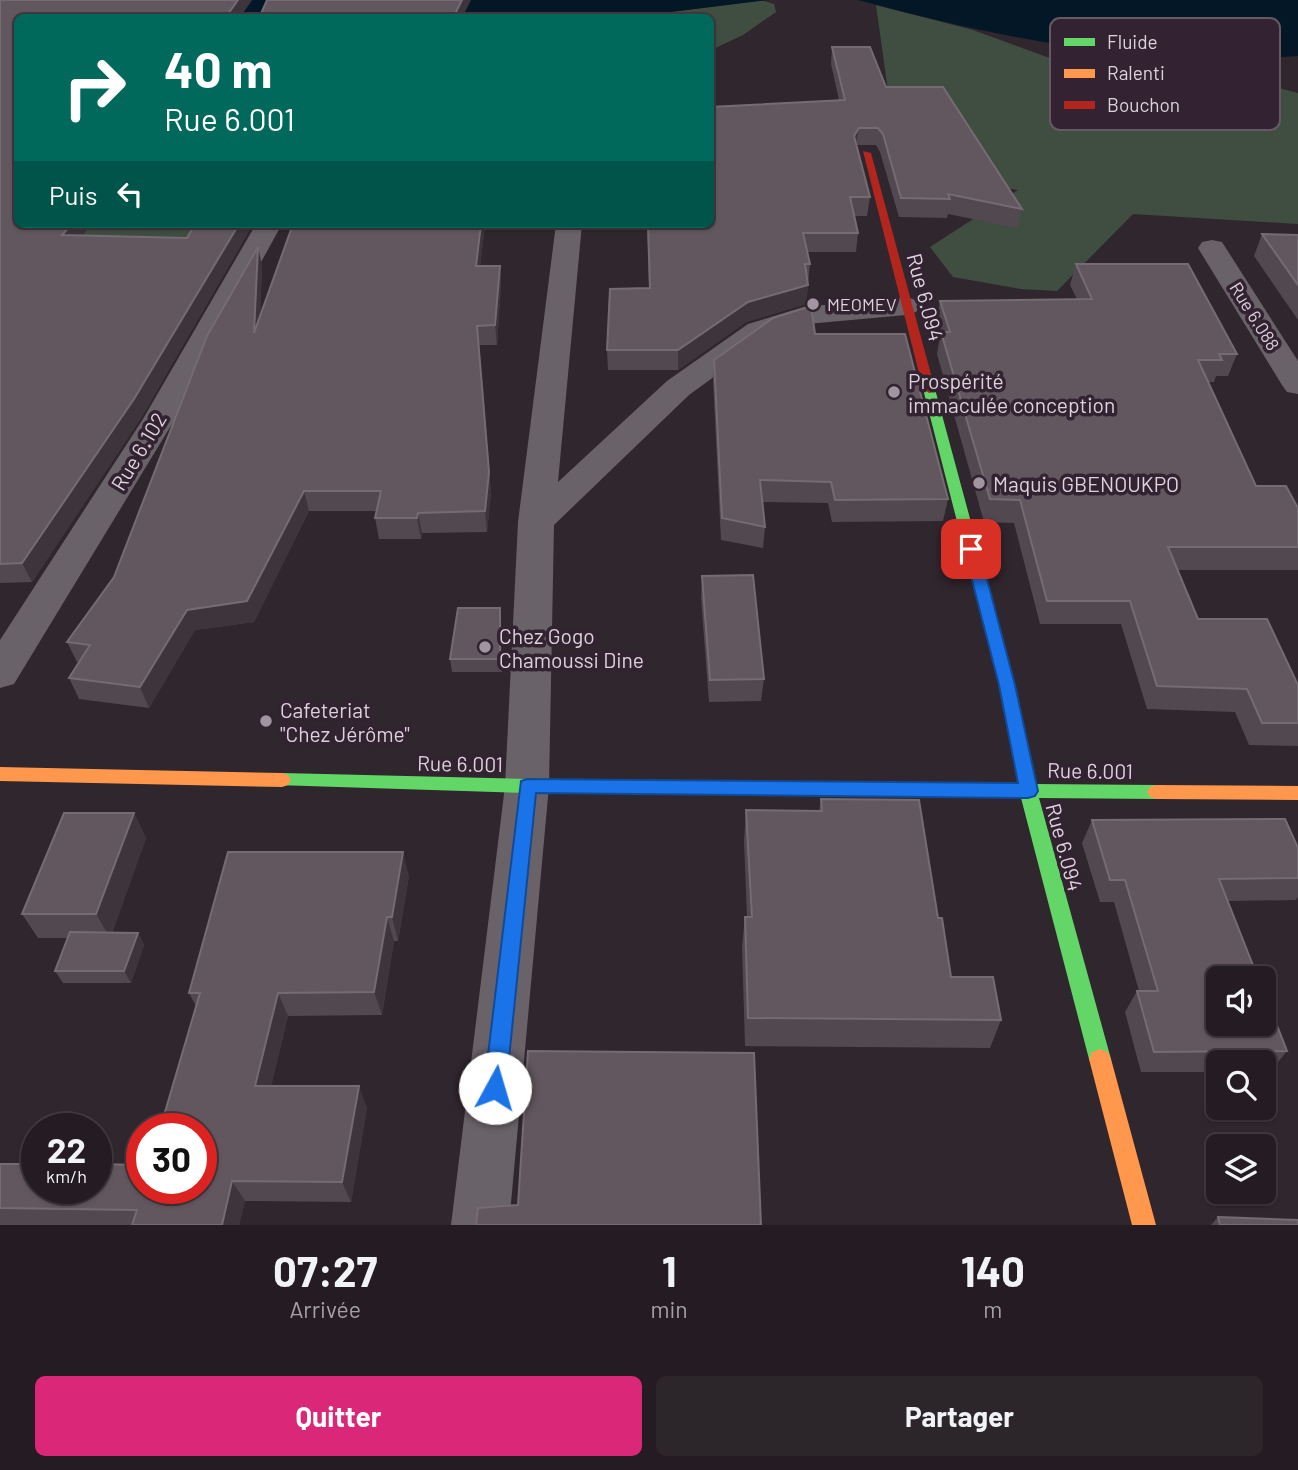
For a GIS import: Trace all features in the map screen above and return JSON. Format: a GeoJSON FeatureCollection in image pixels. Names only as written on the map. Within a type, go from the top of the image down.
{"type":"FeatureCollection","features":[{"type":"Feature","properties":{"kind":"street","name":"Rue 6.094"},"geometry":{"type":"LineString","coordinates":[[866,153],[1007,685],[1028,791],[1144,1225]]}},
{"type":"Feature","properties":{"kind":"street","name":"Rue 6.102"},"geometry":{"type":"LineString","coordinates":[[0,673],[159,419],[266,228]]}},
{"type":"Feature","properties":{"kind":"street"},"geometry":{"type":"LineString","coordinates":[[480,1225],[527,786],[536,522],[569,228]]}},
{"type":"Feature","properties":{"kind":"street","name":"Rue 6.088"},"geometry":{"type":"LineString","coordinates":[[1212,248],[1298,385]]}},
{"type":"Feature","properties":{"kind":"street"},"geometry":{"type":"LineString","coordinates":[[536,522],[678,388],[759,330],[804,316],[906,306]]}},
{"type":"Feature","properties":{"kind":"street","name":"Rue 6.001"},"geometry":{"type":"LineString","coordinates":[[0,774],[527,786],[1298,793]]}},
{"type":"Feature","properties":{"kind":"green space"},"geometry":{"type":"Polygon","coordinates":[[[761,0],[774,4],[776,12],[743,35],[714,49],[714,14],[655,14],[761,0]]]}},
{"type":"Feature","properties":{"kind":"green space"},"geometry":{"type":"Polygon","coordinates":[[[876,5],[973,30],[1050,58],[1050,130],[1280,130],[1280,88],[1298,93],[1298,224],[1133,214],[1057,291],[1021,289],[953,277],[930,247],[1018,190],[987,185],[895,141],[876,5]]]}},
{"type":"Feature","properties":{"kind":"green space"},"geometry":{"type":"Polygon","coordinates":[[[15,228],[238,228],[223,258],[8,236],[15,228]]]}},
{"type":"Feature","properties":{"kind":"water"},"geometry":{"type":"Polygon","coordinates":[[[0,0],[769,0],[655,14],[14,14],[0,0]]]}},
{"type":"Feature","properties":{"kind":"water"},"geometry":{"type":"Polygon","coordinates":[[[858,0],[1298,0],[1298,56],[1280,57],[1280,18],[1050,18],[1050,43],[858,0]]]}},
{"type":"Feature","properties":{"kind":"building"},"geometry":{"type":"Polygon","coordinates":[[[0,0],[238,0],[228,14],[14,14],[14,228],[68,228],[62,235],[187,238],[193,228],[237,228],[134,399],[22,563],[0,564],[0,0]]]}},
{"type":"Feature","properties":{"kind":"building"},"geometry":{"type":"Polygon","coordinates":[[[267,0],[462,0],[455,14],[261,14],[267,0]]]}},
{"type":"Feature","properties":{"kind":"building"},"geometry":{"type":"Polygon","coordinates":[[[832,47],[870,47],[886,87],[943,87],[1022,209],[948,194],[950,199],[901,198],[883,134],[878,128],[859,128],[854,136],[870,197],[850,197],[858,233],[803,233],[810,264],[805,264],[808,285],[748,302],[678,350],[607,350],[610,289],[650,288],[648,228],[714,228],[714,107],[845,100],[832,47]]]}},
{"type":"Feature","properties":{"kind":"building"},"geometry":{"type":"Polygon","coordinates":[[[292,228],[481,228],[476,266],[500,266],[495,325],[477,326],[489,472],[485,511],[418,513],[417,518],[375,518],[381,491],[304,491],[247,601],[187,610],[140,687],[69,678],[90,645],[67,642],[114,577],[207,336],[258,247],[254,333],[292,228]]]}},
{"type":"Feature","properties":{"kind":"building"},"geometry":{"type":"Polygon","coordinates":[[[1262,234],[1298,235],[1298,285],[1262,234]]]}},
{"type":"Feature","properties":{"kind":"building"},"geometry":{"type":"Polygon","coordinates":[[[1076,264],[1188,264],[1237,354],[1219,354],[1222,360],[1198,360],[1256,486],[1286,486],[1298,508],[1298,547],[1168,547],[1198,619],[1267,619],[1298,685],[1298,723],[1262,723],[1247,689],[1157,686],[1130,601],[1047,601],[1020,500],[990,499],[941,332],[950,332],[940,301],[1092,299],[1076,264]]]}},
{"type":"Feature","properties":{"kind":"building"},"geometry":{"type":"Polygon","coordinates":[[[811,306],[815,334],[905,334],[948,499],[835,500],[831,482],[760,480],[765,527],[722,518],[714,360],[773,318],[811,306]]]}},
{"type":"Feature","properties":{"kind":"building"},"geometry":{"type":"Polygon","coordinates":[[[753,575],[764,679],[710,680],[702,576],[753,575]]]}},
{"type":"Feature","properties":{"kind":"building"},"geometry":{"type":"Polygon","coordinates":[[[458,608],[500,608],[500,659],[450,659],[458,608]]]}},
{"type":"Feature","properties":{"kind":"building"},"geometry":{"type":"Polygon","coordinates":[[[821,799],[919,800],[938,918],[942,918],[951,977],[993,977],[1001,1020],[748,1018],[745,917],[752,917],[746,810],[822,811],[821,799]]]}},
{"type":"Feature","properties":{"kind":"building"},"geometry":{"type":"Polygon","coordinates":[[[64,813],[134,813],[96,914],[22,914],[64,813]]]}},
{"type":"Feature","properties":{"kind":"building"},"geometry":{"type":"Polygon","coordinates":[[[1285,819],[1298,848],[1298,878],[1219,879],[1253,966],[1206,966],[1206,1036],[1276,1036],[1276,1023],[1287,1051],[1154,1052],[1137,991],[1158,991],[1125,880],[1110,880],[1092,820],[1285,819]]]}},
{"type":"Feature","properties":{"kind":"building"},"geometry":{"type":"Polygon","coordinates":[[[228,852],[403,852],[392,917],[387,917],[374,992],[278,993],[255,1086],[359,1086],[342,1182],[232,1181],[222,1225],[132,1225],[137,1210],[0,1208],[0,1164],[21,1164],[21,1204],[112,1204],[112,1164],[126,1165],[126,1204],[217,1204],[217,1113],[165,1113],[200,993],[189,993],[228,852]]]}},
{"type":"Feature","properties":{"kind":"building"},"geometry":{"type":"Polygon","coordinates":[[[70,932],[138,933],[124,971],[55,971],[70,932]]]}},
{"type":"Feature","properties":{"kind":"building"},"geometry":{"type":"Polygon","coordinates":[[[528,1051],[754,1053],[761,1225],[476,1225],[478,1208],[518,1205],[528,1051]]]}},
{"type":"Feature","properties":{"kind":"building"},"geometry":{"type":"Polygon","coordinates":[[[1218,1217],[1298,1220],[1298,1225],[1220,1225],[1218,1217]]]}},
{"type":"Feature","properties":{"kind":"traffic: fast"},"geometry":{"type":"LineString","coordinates":[[929,389],[1007,685],[1028,791],[1100,1059]]}},
{"type":"Feature","properties":{"kind":"traffic: fast"},"geometry":{"type":"LineString","coordinates":[[282,780],[527,786],[1156,792]]}},
{"type":"Feature","properties":{"kind":"traffic: slow"},"geometry":{"type":"LineString","coordinates":[[0,774],[282,780]]}},
{"type":"Feature","properties":{"kind":"traffic: slow"},"geometry":{"type":"LineString","coordinates":[[1156,792],[1298,793]]}},
{"type":"Feature","properties":{"kind":"traffic: slow"},"geometry":{"type":"LineString","coordinates":[[1100,1059],[1144,1225]]}},
{"type":"Feature","properties":{"kind":"traffic: jam"},"geometry":{"type":"LineString","coordinates":[[866,153],[929,389]]}},
{"type":"Feature","properties":{"kind":"place","name":"MEOMEV"},"geometry":{"type":"Point","coordinates":[813,304]}},
{"type":"Feature","properties":{"kind":"place","name":"Prospérité immaculée conception"},"geometry":{"type":"Point","coordinates":[894,392]}},
{"type":"Feature","properties":{"kind":"place","name":"Maquis GBENOUKPO"},"geometry":{"type":"Point","coordinates":[979,483]}},
{"type":"Feature","properties":{"kind":"place","name":"Chez Gogo Chamoussi Dine"},"geometry":{"type":"Point","coordinates":[485,647]}},
{"type":"Feature","properties":{"kind":"place","name":"Cafeteriat \"Chez Jérôme\""},"geometry":{"type":"Point","coordinates":[266,721]}},
{"type":"Feature","properties":{"kind":"route"},"geometry":{"type":"LineString","coordinates":[[495,1088],[527,786],[1028,791],[1007,685],[971,549]]}}]}
